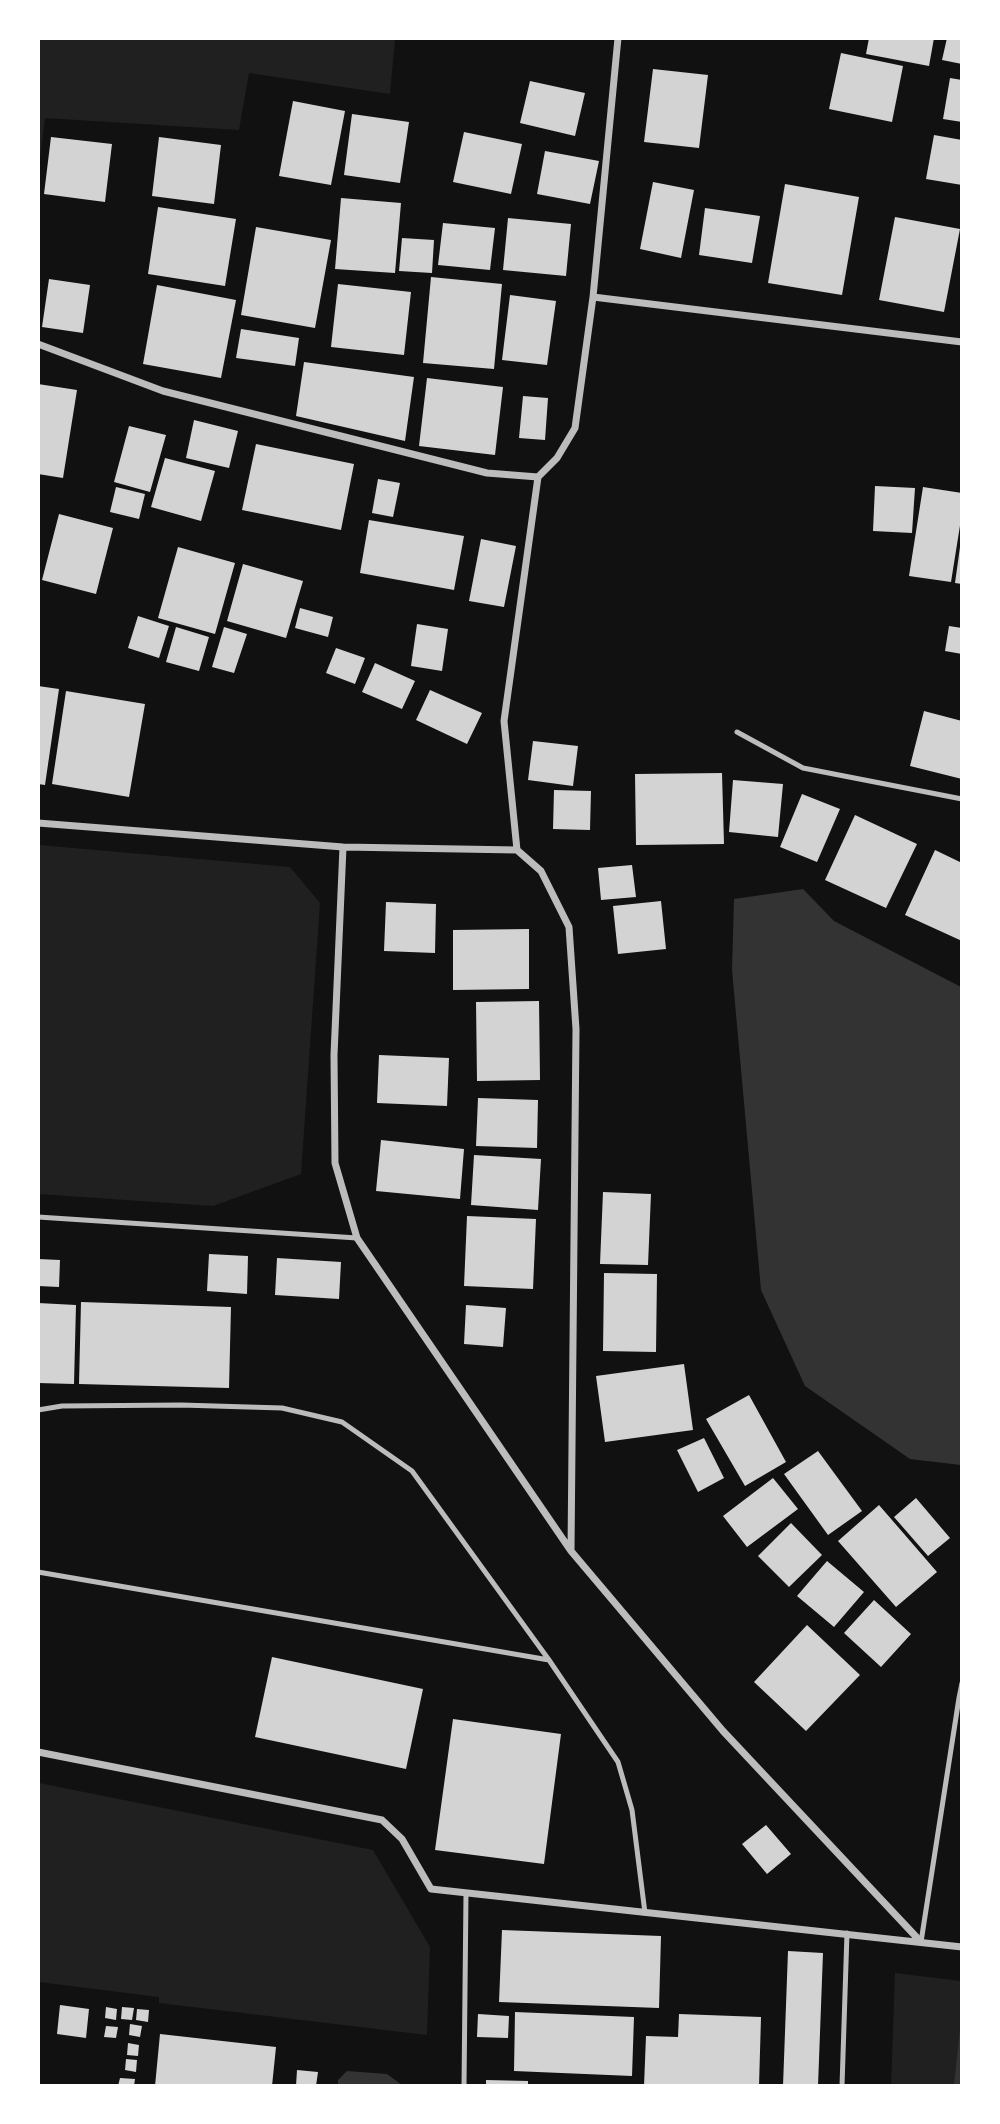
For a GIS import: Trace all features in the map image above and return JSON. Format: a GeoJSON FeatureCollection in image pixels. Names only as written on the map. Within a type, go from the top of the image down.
{"type":"FeatureCollection","features":[{"type":"Feature","properties":{"kind":"street"},"geometry":{"type":"LineString","coordinates":[[517,850],[504,721],[538,477],[557,458],[575,428],[593,297],[618,38]]}},
{"type":"Feature","properties":{"kind":"street"},"geometry":{"type":"LineString","coordinates":[[593,297],[961,342]]}},
{"type":"Feature","properties":{"kind":"street"},"geometry":{"type":"LineString","coordinates":[[38,344],[163,391],[486,473],[538,477]]}},
{"type":"Feature","properties":{"kind":"street"},"geometry":{"type":"LineString","coordinates":[[38,823],[343,847],[517,850],[541,871],[569,927],[576,1029],[571,1551]]}},
{"type":"Feature","properties":{"kind":"street"},"geometry":{"type":"LineString","coordinates":[[343,847],[334,1055],[335,1163],[357,1238],[571,1551],[723,1731],[921,1942]]}},
{"type":"Feature","properties":{"kind":"street"},"geometry":{"type":"LineString","coordinates":[[38,1752],[382,1821],[402,1839],[431,1889],[961,1947]]}},
{"type":"Feature","properties":{"kind":"lane"},"geometry":{"type":"LineString","coordinates":[[737,732],[803,768],[961,799]]}},
{"type":"Feature","properties":{"kind":"lane"},"geometry":{"type":"LineString","coordinates":[[38,1217],[357,1238]]}},
{"type":"Feature","properties":{"kind":"lane"},"geometry":{"type":"LineString","coordinates":[[38,1410],[62,1406],[282,1408],[342,1422],[412,1471],[549,1660],[618,1762],[632,1810],[645,1913]]}},
{"type":"Feature","properties":{"kind":"lane"},"geometry":{"type":"LineString","coordinates":[[38,1572],[549,1660]]}},
{"type":"Feature","properties":{"kind":"lane"},"geometry":{"type":"LineString","coordinates":[[921,1942],[961,1683]]}},
{"type":"Feature","properties":{"kind":"lane"},"geometry":{"type":"LineString","coordinates":[[464,2085],[466,1894]]}},
{"type":"Feature","properties":{"kind":"lane"},"geometry":{"type":"LineString","coordinates":[[842,2085],[847,1933]]}},
{"type":"Feature","properties":{"kind":"shaded area"},"geometry":{"type":"Polygon","coordinates":[[[39,38],[395,39],[390,94],[249,73],[239,130],[45,118],[39,165],[39,38]]]}},
{"type":"Feature","properties":{"kind":"shaded area"},"geometry":{"type":"Polygon","coordinates":[[[39,845],[290,867],[320,903],[301,1174],[213,1206],[39,1194],[39,845]]]}},
{"type":"Feature","properties":{"kind":"shaded area"},"geometry":{"type":"Polygon","coordinates":[[[803,889],[834,921],[961,987],[961,1465],[910,1459],[805,1386],[761,1290],[732,970],[734,899],[803,889]]]}},
{"type":"Feature","properties":{"kind":"shaded area"},"geometry":{"type":"Polygon","coordinates":[[[39,1783],[373,1850],[430,1947],[427,2035],[159,2003],[159,1997],[39,1982],[39,1783]]]}},
{"type":"Feature","properties":{"kind":"shaded area"},"geometry":{"type":"Polygon","coordinates":[[[895,1973],[961,1981],[961,2085],[891,2086],[895,1973]]]}},
{"type":"Feature","properties":{"kind":"shaded area"},"geometry":{"type":"Polygon","coordinates":[[[961,2020],[961,2085],[954,2085],[961,2020]]]}},
{"type":"Feature","properties":{"kind":"shaded area"},"geometry":{"type":"Polygon","coordinates":[[[347,2071],[387,2074],[402,2085],[338,2085],[338,2080],[347,2071]]]}},
{"type":"Feature","properties":{"kind":"building"},"geometry":{"type":"Polygon","coordinates":[[[869,38],[934,38],[929,66],[866,54],[869,38]]]}},
{"type":"Feature","properties":{"kind":"building"},"geometry":{"type":"Polygon","coordinates":[[[947,38],[962,38],[962,64],[942,60],[947,38]]]}},
{"type":"Feature","properties":{"kind":"building"},"geometry":{"type":"Polygon","coordinates":[[[841,53],[903,66],[892,122],[829,109],[841,53]]]}},
{"type":"Feature","properties":{"kind":"building"},"geometry":{"type":"Polygon","coordinates":[[[653,69],[708,75],[699,148],[644,142],[653,69]]]}},
{"type":"Feature","properties":{"kind":"building"},"geometry":{"type":"Polygon","coordinates":[[[950,78],[962,80],[962,122],[943,119],[950,78]]]}},
{"type":"Feature","properties":{"kind":"building"},"geometry":{"type":"Polygon","coordinates":[[[530,81],[585,93],[575,136],[520,123],[530,81]]]}},
{"type":"Feature","properties":{"kind":"building"},"geometry":{"type":"Polygon","coordinates":[[[293,101],[345,111],[331,185],[279,176],[293,101]]]}},
{"type":"Feature","properties":{"kind":"building"},"geometry":{"type":"Polygon","coordinates":[[[352,114],[409,122],[400,183],[344,175],[352,114]]]}},
{"type":"Feature","properties":{"kind":"building"},"geometry":{"type":"Polygon","coordinates":[[[464,132],[522,144],[511,194],[453,182],[464,132]]]}},
{"type":"Feature","properties":{"kind":"building"},"geometry":{"type":"Polygon","coordinates":[[[934,135],[962,140],[962,185],[926,179],[934,135]]]}},
{"type":"Feature","properties":{"kind":"building"},"geometry":{"type":"Polygon","coordinates":[[[51,137],[112,144],[105,202],[44,194],[51,137]]]}},
{"type":"Feature","properties":{"kind":"building"},"geometry":{"type":"Polygon","coordinates":[[[159,137],[221,145],[214,204],[152,196],[159,137]]]}},
{"type":"Feature","properties":{"kind":"building"},"geometry":{"type":"Polygon","coordinates":[[[545,151],[599,161],[590,204],[537,194],[545,151]]]}},
{"type":"Feature","properties":{"kind":"building"},"geometry":{"type":"Polygon","coordinates":[[[653,182],[694,190],[681,258],[640,249],[653,182]]]}},
{"type":"Feature","properties":{"kind":"building"},"geometry":{"type":"Polygon","coordinates":[[[785,184],[859,197],[842,295],[768,283],[785,184]]]}},
{"type":"Feature","properties":{"kind":"building"},"geometry":{"type":"Polygon","coordinates":[[[341,198],[401,203],[395,273],[335,269],[341,198]]]}},
{"type":"Feature","properties":{"kind":"building"},"geometry":{"type":"Polygon","coordinates":[[[158,207],[236,219],[225,286],[148,274],[158,207]]]}},
{"type":"Feature","properties":{"kind":"building"},"geometry":{"type":"Polygon","coordinates":[[[705,208],[760,216],[752,263],[699,255],[705,208]]]}},
{"type":"Feature","properties":{"kind":"building"},"geometry":{"type":"Polygon","coordinates":[[[895,217],[960,229],[944,312],[879,300],[895,217]]]}},
{"type":"Feature","properties":{"kind":"building"},"geometry":{"type":"Polygon","coordinates":[[[508,218],[571,224],[566,276],[503,270],[508,218]]]}},
{"type":"Feature","properties":{"kind":"building"},"geometry":{"type":"Polygon","coordinates":[[[443,223],[495,228],[490,270],[438,265],[443,223]]]}},
{"type":"Feature","properties":{"kind":"building"},"geometry":{"type":"Polygon","coordinates":[[[256,227],[331,240],[315,328],[241,315],[256,227]]]}},
{"type":"Feature","properties":{"kind":"building"},"geometry":{"type":"Polygon","coordinates":[[[402,238],[434,240],[432,273],[399,271],[402,238]]]}},
{"type":"Feature","properties":{"kind":"building"},"geometry":{"type":"Polygon","coordinates":[[[431,277],[502,284],[494,369],[423,363],[431,277]]]}},
{"type":"Feature","properties":{"kind":"building"},"geometry":{"type":"Polygon","coordinates":[[[49,279],[90,285],[83,333],[42,327],[49,279]]]}},
{"type":"Feature","properties":{"kind":"building"},"geometry":{"type":"Polygon","coordinates":[[[338,284],[411,292],[404,355],[331,347],[338,284]]]}},
{"type":"Feature","properties":{"kind":"building"},"geometry":{"type":"Polygon","coordinates":[[[157,285],[236,300],[221,378],[143,364],[157,285]]]}},
{"type":"Feature","properties":{"kind":"building"},"geometry":{"type":"Polygon","coordinates":[[[510,295],[556,301],[547,365],[502,360],[510,295]]]}},
{"type":"Feature","properties":{"kind":"building"},"geometry":{"type":"Polygon","coordinates":[[[241,329],[299,338],[295,366],[236,358],[241,329]]]}},
{"type":"Feature","properties":{"kind":"building"},"geometry":{"type":"Polygon","coordinates":[[[304,362],[414,377],[405,441],[296,416],[304,362]]]}},
{"type":"Feature","properties":{"kind":"building"},"geometry":{"type":"Polygon","coordinates":[[[427,378],[503,387],[495,455],[419,446],[427,378]]]}},
{"type":"Feature","properties":{"kind":"building"},"geometry":{"type":"Polygon","coordinates":[[[38,384],[77,390],[63,478],[38,474],[38,384]]]}},
{"type":"Feature","properties":{"kind":"building"},"geometry":{"type":"Polygon","coordinates":[[[523,396],[548,398],[545,440],[519,438],[523,396]]]}},
{"type":"Feature","properties":{"kind":"building"},"geometry":{"type":"Polygon","coordinates":[[[194,420],[238,431],[229,468],[186,458],[194,420]]]}},
{"type":"Feature","properties":{"kind":"building"},"geometry":{"type":"Polygon","coordinates":[[[129,426],[166,435],[150,492],[114,482],[129,426]]]}},
{"type":"Feature","properties":{"kind":"building"},"geometry":{"type":"Polygon","coordinates":[[[256,444],[354,464],[341,530],[242,510],[256,444]]]}},
{"type":"Feature","properties":{"kind":"building"},"geometry":{"type":"Polygon","coordinates":[[[165,458],[215,471],[201,521],[151,507],[165,458]]]}},
{"type":"Feature","properties":{"kind":"building"},"geometry":{"type":"Polygon","coordinates":[[[378,479],[400,483],[393,517],[372,513],[378,479]]]}},
{"type":"Feature","properties":{"kind":"building"},"geometry":{"type":"Polygon","coordinates":[[[875,486],[915,488],[912,533],[873,531],[875,486]]]}},
{"type":"Feature","properties":{"kind":"building"},"geometry":{"type":"Polygon","coordinates":[[[116,487],[145,494],[139,519],[110,512],[116,487]]]}},
{"type":"Feature","properties":{"kind":"building"},"geometry":{"type":"Polygon","coordinates":[[[923,487],[962,493],[962,513],[951,582],[909,576],[923,487]]]}},
{"type":"Feature","properties":{"kind":"building"},"geometry":{"type":"Polygon","coordinates":[[[59,514],[113,528],[96,594],[42,580],[59,514]]]}},
{"type":"Feature","properties":{"kind":"building"},"geometry":{"type":"Polygon","coordinates":[[[369,520],[464,536],[454,590],[360,573],[369,520]]]}},
{"type":"Feature","properties":{"kind":"building"},"geometry":{"type":"Polygon","coordinates":[[[481,539],[516,546],[504,607],[469,601],[481,539]]]}},
{"type":"Feature","properties":{"kind":"building"},"geometry":{"type":"Polygon","coordinates":[[[178,547],[235,563],[215,634],[158,618],[178,547]]]}},
{"type":"Feature","properties":{"kind":"building"},"geometry":{"type":"Polygon","coordinates":[[[962,547],[962,584],[955,583],[962,547]]]}},
{"type":"Feature","properties":{"kind":"building"},"geometry":{"type":"Polygon","coordinates":[[[243,564],[303,581],[286,638],[227,621],[243,564]]]}},
{"type":"Feature","properties":{"kind":"building"},"geometry":{"type":"Polygon","coordinates":[[[300,608],[333,617],[328,637],[295,628],[300,608]]]}},
{"type":"Feature","properties":{"kind":"building"},"geometry":{"type":"Polygon","coordinates":[[[138,616],[169,626],[159,658],[128,648],[138,616]]]}},
{"type":"Feature","properties":{"kind":"building"},"geometry":{"type":"Polygon","coordinates":[[[417,624],[448,629],[442,671],[411,666],[417,624]]]}},
{"type":"Feature","properties":{"kind":"building"},"geometry":{"type":"Polygon","coordinates":[[[949,626],[962,628],[962,654],[945,651],[949,626]]]}},
{"type":"Feature","properties":{"kind":"building"},"geometry":{"type":"Polygon","coordinates":[[[176,627],[209,637],[199,671],[166,662],[176,627]]]}},
{"type":"Feature","properties":{"kind":"building"},"geometry":{"type":"Polygon","coordinates":[[[224,627],[247,634],[234,673],[212,667],[224,627]]]}},
{"type":"Feature","properties":{"kind":"building"},"geometry":{"type":"Polygon","coordinates":[[[336,648],[365,658],[355,684],[326,673],[336,648]]]}},
{"type":"Feature","properties":{"kind":"building"},"geometry":{"type":"Polygon","coordinates":[[[375,663],[415,681],[402,709],[362,692],[375,663]]]}},
{"type":"Feature","properties":{"kind":"building"},"geometry":{"type":"Polygon","coordinates":[[[38,686],[59,689],[45,785],[38,784],[38,686]]]}},
{"type":"Feature","properties":{"kind":"building"},"geometry":{"type":"Polygon","coordinates":[[[430,690],[482,713],[467,744],[416,720],[430,690]]]}},
{"type":"Feature","properties":{"kind":"building"},"geometry":{"type":"Polygon","coordinates":[[[66,691],[145,704],[129,797],[52,784],[66,691]]]}},
{"type":"Feature","properties":{"kind":"building"},"geometry":{"type":"Polygon","coordinates":[[[924,711],[962,721],[962,779],[910,766],[924,711]]]}},
{"type":"Feature","properties":{"kind":"building"},"geometry":{"type":"Polygon","coordinates":[[[533,741],[578,746],[573,786],[528,780],[533,741]]]}},
{"type":"Feature","properties":{"kind":"building"},"geometry":{"type":"Polygon","coordinates":[[[722,773],[724,844],[636,845],[635,774],[722,773]]]}},
{"type":"Feature","properties":{"kind":"building"},"geometry":{"type":"Polygon","coordinates":[[[733,780],[783,784],[778,837],[729,832],[733,780]]]}},
{"type":"Feature","properties":{"kind":"building"},"geometry":{"type":"Polygon","coordinates":[[[554,790],[591,791],[590,830],[553,829],[554,790]]]}},
{"type":"Feature","properties":{"kind":"building"},"geometry":{"type":"Polygon","coordinates":[[[802,794],[840,809],[817,862],[780,847],[802,794]]]}},
{"type":"Feature","properties":{"kind":"building"},"geometry":{"type":"Polygon","coordinates":[[[855,815],[917,844],[886,908],[825,880],[855,815]]]}},
{"type":"Feature","properties":{"kind":"building"},"geometry":{"type":"Polygon","coordinates":[[[935,850],[962,863],[962,941],[905,915],[935,850]]]}},
{"type":"Feature","properties":{"kind":"building"},"geometry":{"type":"Polygon","coordinates":[[[632,865],[636,897],[601,900],[598,868],[632,865]]]}},
{"type":"Feature","properties":{"kind":"building"},"geometry":{"type":"Polygon","coordinates":[[[661,901],[666,949],[618,954],[613,906],[661,901]]]}},
{"type":"Feature","properties":{"kind":"building"},"geometry":{"type":"Polygon","coordinates":[[[386,902],[436,904],[435,953],[384,951],[386,902]]]}},
{"type":"Feature","properties":{"kind":"building"},"geometry":{"type":"Polygon","coordinates":[[[529,929],[529,989],[453,990],[453,930],[529,929]]]}},
{"type":"Feature","properties":{"kind":"building"},"geometry":{"type":"Polygon","coordinates":[[[539,1001],[540,1080],[477,1081],[476,1002],[539,1001]]]}},
{"type":"Feature","properties":{"kind":"building"},"geometry":{"type":"Polygon","coordinates":[[[379,1055],[449,1058],[447,1106],[377,1103],[379,1055]]]}},
{"type":"Feature","properties":{"kind":"building"},"geometry":{"type":"Polygon","coordinates":[[[478,1098],[538,1100],[537,1148],[476,1146],[478,1098]]]}},
{"type":"Feature","properties":{"kind":"building"},"geometry":{"type":"Polygon","coordinates":[[[381,1140],[464,1149],[460,1199],[376,1191],[381,1140]]]}},
{"type":"Feature","properties":{"kind":"building"},"geometry":{"type":"Polygon","coordinates":[[[474,1155],[541,1159],[538,1210],[471,1205],[474,1155]]]}},
{"type":"Feature","properties":{"kind":"building"},"geometry":{"type":"Polygon","coordinates":[[[603,1192],[651,1194],[648,1265],[600,1264],[603,1192]]]}},
{"type":"Feature","properties":{"kind":"building"},"geometry":{"type":"Polygon","coordinates":[[[467,1216],[536,1219],[533,1289],[464,1286],[467,1216]]]}},
{"type":"Feature","properties":{"kind":"building"},"geometry":{"type":"Polygon","coordinates":[[[209,1254],[248,1256],[247,1294],[207,1291],[209,1254]]]}},
{"type":"Feature","properties":{"kind":"building"},"geometry":{"type":"Polygon","coordinates":[[[277,1258],[341,1262],[339,1299],[275,1295],[277,1258]]]}},
{"type":"Feature","properties":{"kind":"building"},"geometry":{"type":"Polygon","coordinates":[[[38,1259],[60,1260],[59,1287],[38,1286],[38,1259]]]}},
{"type":"Feature","properties":{"kind":"building"},"geometry":{"type":"Polygon","coordinates":[[[604,1273],[657,1274],[656,1352],[603,1351],[604,1273]]]}},
{"type":"Feature","properties":{"kind":"building"},"geometry":{"type":"Polygon","coordinates":[[[81,1302],[231,1307],[229,1388],[79,1384],[81,1302]]]}},
{"type":"Feature","properties":{"kind":"building"},"geometry":{"type":"Polygon","coordinates":[[[38,1303],[76,1305],[74,1384],[38,1383],[38,1303]]]}},
{"type":"Feature","properties":{"kind":"building"},"geometry":{"type":"Polygon","coordinates":[[[466,1305],[506,1308],[503,1347],[464,1344],[466,1305]]]}},
{"type":"Feature","properties":{"kind":"building"},"geometry":{"type":"Polygon","coordinates":[[[684,1364],[693,1430],[605,1442],[596,1376],[684,1364]]]}},
{"type":"Feature","properties":{"kind":"building"},"geometry":{"type":"Polygon","coordinates":[[[749,1395],[786,1462],[745,1486],[706,1419],[749,1395]]]}},
{"type":"Feature","properties":{"kind":"building"},"geometry":{"type":"Polygon","coordinates":[[[704,1438],[724,1478],[698,1492],[677,1450],[704,1438]]]}},
{"type":"Feature","properties":{"kind":"building"},"geometry":{"type":"Polygon","coordinates":[[[818,1451],[862,1511],[828,1535],[784,1474],[818,1451]]]}},
{"type":"Feature","properties":{"kind":"building"},"geometry":{"type":"Polygon","coordinates":[[[773,1478],[798,1509],[747,1547],[723,1516],[773,1478]]]}},
{"type":"Feature","properties":{"kind":"building"},"geometry":{"type":"Polygon","coordinates":[[[916,1498],[950,1538],[928,1556],[894,1517],[916,1498]]]}},
{"type":"Feature","properties":{"kind":"building"},"geometry":{"type":"Polygon","coordinates":[[[879,1505],[937,1572],[896,1607],[838,1541],[879,1505]]]}},
{"type":"Feature","properties":{"kind":"building"},"geometry":{"type":"Polygon","coordinates":[[[791,1523],[822,1555],[789,1587],[758,1556],[791,1523]]]}},
{"type":"Feature","properties":{"kind":"building"},"geometry":{"type":"Polygon","coordinates":[[[827,1561],[864,1592],[834,1627],[797,1596],[827,1561]]]}},
{"type":"Feature","properties":{"kind":"building"},"geometry":{"type":"Polygon","coordinates":[[[874,1600],[911,1634],[881,1667],[844,1633],[874,1600]]]}},
{"type":"Feature","properties":{"kind":"building"},"geometry":{"type":"Polygon","coordinates":[[[807,1625],[860,1675],[806,1731],[754,1682],[807,1625]]]}},
{"type":"Feature","properties":{"kind":"building"},"geometry":{"type":"Polygon","coordinates":[[[272,1657],[423,1689],[406,1769],[255,1737],[272,1657]]]}},
{"type":"Feature","properties":{"kind":"building"},"geometry":{"type":"Polygon","coordinates":[[[453,1719],[561,1734],[544,1864],[435,1850],[453,1719]]]}},
{"type":"Feature","properties":{"kind":"building"},"geometry":{"type":"Polygon","coordinates":[[[766,1825],[791,1854],[767,1874],[742,1844],[766,1825]]]}},
{"type":"Feature","properties":{"kind":"building"},"geometry":{"type":"Polygon","coordinates":[[[502,1930],[661,1936],[659,2008],[499,2002],[502,1930]]]}},
{"type":"Feature","properties":{"kind":"building"},"geometry":{"type":"Polygon","coordinates":[[[788,1951],[823,1953],[818,2086],[783,2086],[788,1951]]]}},
{"type":"Feature","properties":{"kind":"building"},"geometry":{"type":"Polygon","coordinates":[[[60,2005],[89,2009],[86,2038],[57,2034],[60,2005]]]}},
{"type":"Feature","properties":{"kind":"building"},"geometry":{"type":"Polygon","coordinates":[[[106,2007],[117,2009],[116,2020],[105,2018],[106,2007]]]}},
{"type":"Feature","properties":{"kind":"building"},"geometry":{"type":"Polygon","coordinates":[[[122,2007],[134,2008],[132,2020],[121,2019],[122,2007]]]}},
{"type":"Feature","properties":{"kind":"building"},"geometry":{"type":"Polygon","coordinates":[[[137,2009],[149,2010],[148,2022],[136,2020],[137,2009]]]}},
{"type":"Feature","properties":{"kind":"building"},"geometry":{"type":"Polygon","coordinates":[[[515,2012],[634,2017],[632,2076],[514,2071],[515,2012]]]}},
{"type":"Feature","properties":{"kind":"building"},"geometry":{"type":"Polygon","coordinates":[[[478,2014],[509,2016],[508,2038],[477,2037],[478,2014]]]}},
{"type":"Feature","properties":{"kind":"building"},"geometry":{"type":"Polygon","coordinates":[[[679,2014],[761,2017],[759,2086],[644,2086],[646,2036],[678,2037],[679,2014]]]}},
{"type":"Feature","properties":{"kind":"building"},"geometry":{"type":"Polygon","coordinates":[[[130,2024],[142,2026],[140,2037],[129,2035],[130,2024]]]}},
{"type":"Feature","properties":{"kind":"building"},"geometry":{"type":"Polygon","coordinates":[[[106,2026],[118,2027],[116,2038],[104,2037],[106,2026]]]}},
{"type":"Feature","properties":{"kind":"building"},"geometry":{"type":"Polygon","coordinates":[[[160,2034],[276,2047],[272,2086],[155,2086],[160,2034]]]}},
{"type":"Feature","properties":{"kind":"building"},"geometry":{"type":"Polygon","coordinates":[[[128,2043],[139,2045],[138,2056],[127,2055],[128,2043]]]}},
{"type":"Feature","properties":{"kind":"building"},"geometry":{"type":"Polygon","coordinates":[[[126,2059],[137,2060],[136,2072],[125,2070],[126,2059]]]}},
{"type":"Feature","properties":{"kind":"building"},"geometry":{"type":"Polygon","coordinates":[[[297,2070],[318,2072],[316,2086],[296,2086],[297,2070]]]}},
{"type":"Feature","properties":{"kind":"building"},"geometry":{"type":"Polygon","coordinates":[[[120,2078],[135,2079],[134,2086],[118,2086],[120,2078]]]}},
{"type":"Feature","properties":{"kind":"building"},"geometry":{"type":"Polygon","coordinates":[[[486,2080],[528,2081],[528,2086],[486,2086],[486,2080]]]}}]}
